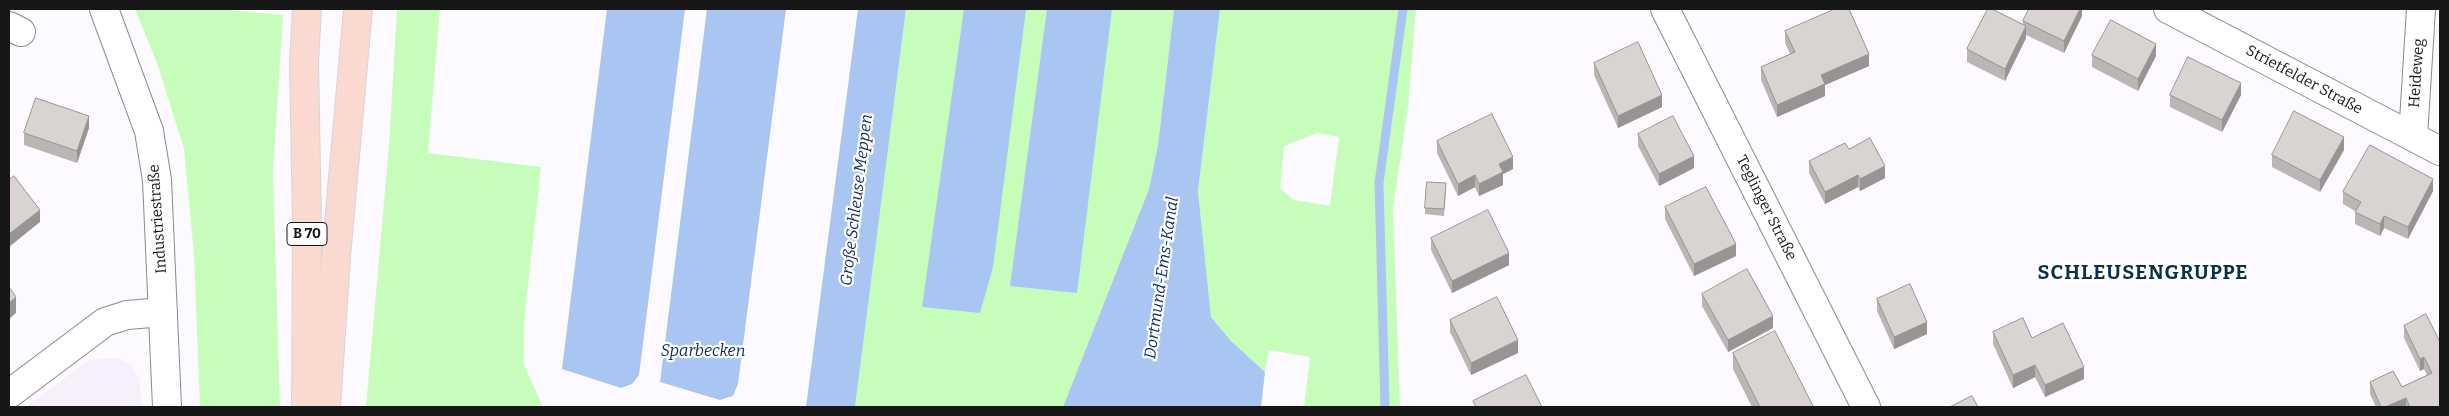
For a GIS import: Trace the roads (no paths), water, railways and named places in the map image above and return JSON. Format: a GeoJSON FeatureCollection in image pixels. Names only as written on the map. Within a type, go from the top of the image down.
{"type":"FeatureCollection","features":[{"type":"Feature","properties":{"kind":"main road","name":"B 70"},"geometry":{"type":"LineString","coordinates":[[306,407],[307,225],[304,62],[307,9]]}},
{"type":"Feature","properties":{"kind":"main road","name":"B 70"},"geometry":{"type":"LineString","coordinates":[[326,407],[336,257],[358,9]]}},
{"type":"Feature","properties":{"kind":"street","name":"Industriestraße"},"geometry":{"type":"LineString","coordinates":[[104,9],[149,131],[157,180],[167,407]]}},
{"type":"Feature","properties":{"kind":"street","name":"Teglinger Straße"},"geometry":{"type":"LineString","coordinates":[[1665,9],[1866,407]]}},
{"type":"Feature","properties":{"kind":"street","name":"Strietfelder Straße"},"geometry":{"type":"LineString","coordinates":[[2168,9],[2440,151]]}},
{"type":"Feature","properties":{"kind":"street","name":"Heideweg"},"geometry":{"type":"LineString","coordinates":[[2413,137],[2421,9]]}},
{"type":"Feature","properties":{"kind":"street"},"geometry":{"type":"LineString","coordinates":[[9,394],[105,322],[127,315],[163,312]]}},
{"type":"Feature","properties":{"kind":"water","name":"Sparbecken"},"geometry":{"type":"Polygon","coordinates":[[[607,9],[685,9],[639,375],[632,384],[621,388],[562,369],[607,9]]]}},
{"type":"Feature","properties":{"kind":"water","name":"Sparbecken"},"geometry":{"type":"Polygon","coordinates":[[[707,9],[786,9],[738,384],[733,396],[720,400],[660,382],[707,9]]]}},
{"type":"Feature","properties":{"kind":"water","name":"Große Schleuse Meppen"},"geometry":{"type":"Polygon","coordinates":[[[858,9],[906,9],[855,407],[806,407],[858,9]]]}},
{"type":"Feature","properties":{"kind":"water"},"geometry":{"type":"Polygon","coordinates":[[[964,9],[1026,9],[993,267],[980,313],[922,307],[964,9]]]}},
{"type":"Feature","properties":{"kind":"water"},"geometry":{"type":"Polygon","coordinates":[[[1047,9],[1112,9],[1077,293],[1010,286],[1047,9]]]}},
{"type":"Feature","properties":{"kind":"water","name":"Dortmund-Ems-Kanal"},"geometry":{"type":"Polygon","coordinates":[[[1174,9],[1220,9],[1198,191],[1211,317],[1231,341],[1265,372],[1261,407],[1063,407],[1149,189],[1158,145],[1174,9]]]}},
{"type":"Feature","properties":{"kind":"waterway"},"geometry":{"type":"LineString","coordinates":[[1385,407],[1379,183],[1403,9]]}},
{"type":"Feature","properties":{"kind":"district","name":"SCHLEUSENGRUPPE"},"geometry":{"type":"Point","coordinates":[2143,273]}}]}
